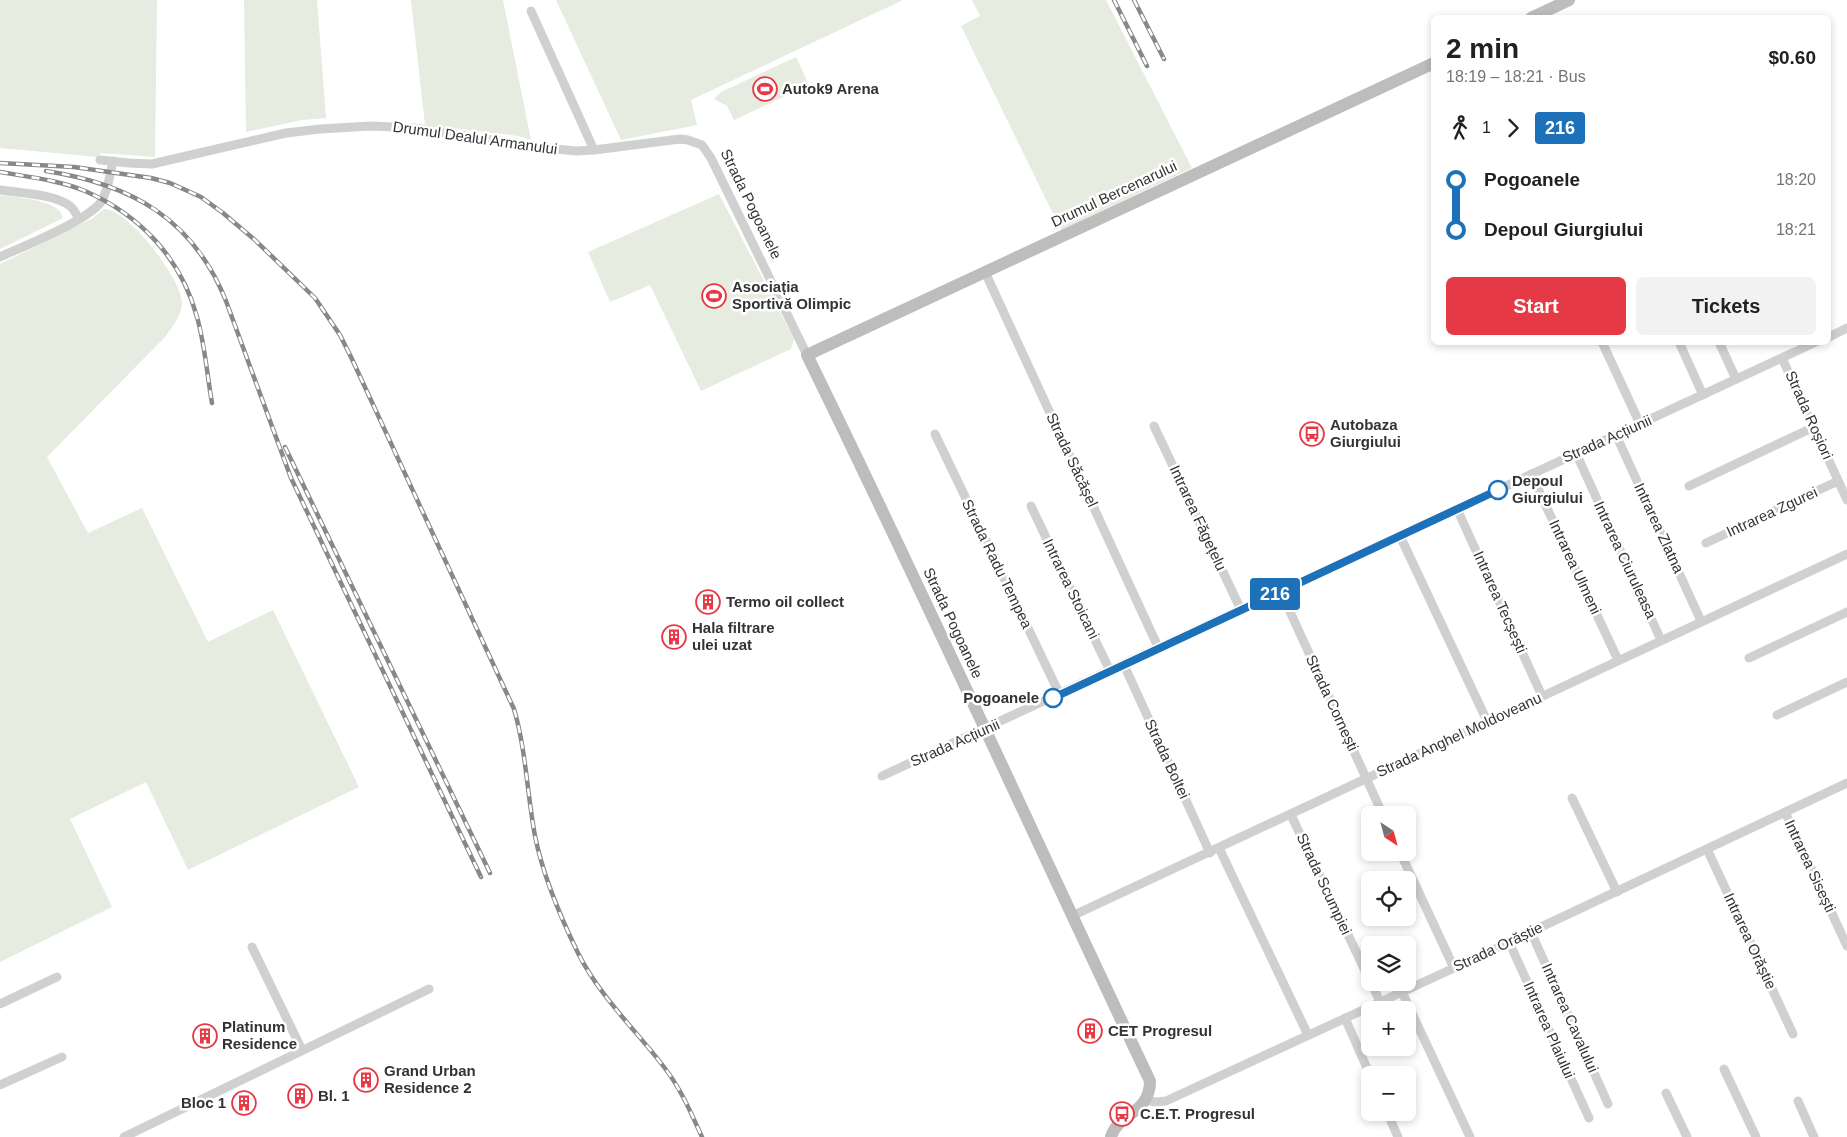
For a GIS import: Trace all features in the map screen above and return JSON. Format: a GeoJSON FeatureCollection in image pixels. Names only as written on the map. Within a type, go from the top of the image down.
{"type":"FeatureCollection","features":[{"type":"Feature","properties":{"kind":"street"},"geometry":{"type":"LineString","coordinates":[[1537,15],[1569,0]]}},
{"type":"Feature","properties":{"kind":"street"},"geometry":{"type":"LineString","coordinates":[[531,11],[594,150]]}},
{"type":"Feature","properties":{"kind":"street","name":"Drumul Bercenarului"},"geometry":{"type":"LineString","coordinates":[[807,355],[1431,64]]}},
{"type":"Feature","properties":{"kind":"street","name":"Drumul Dealul Armanului"},"geometry":{"type":"LineString","coordinates":[[100,160],[152,164],[286,133],[371,126],[415,128],[544,148],[594,150],[680,139],[702,145]]}},
{"type":"Feature","properties":{"kind":"street","name":"Strada Pogoanele"},"geometry":{"type":"LineString","coordinates":[[702,145],[711,158],[807,355],[986,729],[1150,1081],[1150,1091],[1146,1100]]}},
{"type":"Feature","properties":{"kind":"street"},"geometry":{"type":"LineString","coordinates":[[0,257],[79,219],[95,208],[104,196],[113,161]]}},
{"type":"Feature","properties":{"kind":"street"},"geometry":{"type":"LineString","coordinates":[[0,190],[60,201],[70,206],[79,219]]}},
{"type":"Feature","properties":{"kind":"street","name":"Strada Săcășel"},"geometry":{"type":"LineString","coordinates":[[985,272],[1159,649]]}},
{"type":"Feature","properties":{"kind":"street"},"geometry":{"type":"LineString","coordinates":[[1831,336],[1847,328]]}},
{"type":"Feature","properties":{"kind":"street"},"geometry":{"type":"LineString","coordinates":[[1603,345],[1640,424]]}},
{"type":"Feature","properties":{"kind":"street"},"geometry":{"type":"LineString","coordinates":[[1679,345],[1703,395]]}},
{"type":"Feature","properties":{"kind":"street"},"geometry":{"type":"LineString","coordinates":[[1720,345],[1736,379]]}},
{"type":"Feature","properties":{"kind":"street","name":"Strada Acțiunii"},"geometry":{"type":"LineString","coordinates":[[882,776],[1060,695],[1810,345]]}},
{"type":"Feature","properties":{"kind":"street","name":"Strada Roșiori"},"geometry":{"type":"LineString","coordinates":[[1782,358],[1847,500]]}},
{"type":"Feature","properties":{"kind":"street","name":"Intrarea Făgețelu"},"geometry":{"type":"LineString","coordinates":[[1154,426],[1241,610]]}},
{"type":"Feature","properties":{"kind":"street"},"geometry":{"type":"LineString","coordinates":[[1689,486],[1814,428]]}},
{"type":"Feature","properties":{"kind":"street","name":"Strada Radu Tempea"},"geometry":{"type":"LineString","coordinates":[[935,434],[1060,695]]}},
{"type":"Feature","properties":{"kind":"street","name":"Intrarea Zlatna"},"geometry":{"type":"LineString","coordinates":[[1616,435],[1701,621]]}},
{"type":"Feature","properties":{"kind":"street","name":"Intrarea Ciuruleasa"},"geometry":{"type":"LineString","coordinates":[[1576,453],[1661,640]]}},
{"type":"Feature","properties":{"kind":"street","name":"Intrarea Ulmeni"},"geometry":{"type":"LineString","coordinates":[[1531,474],[1618,660]]}},
{"type":"Feature","properties":{"kind":"street","name":"Intrarea Zgurei"},"geometry":{"type":"LineString","coordinates":[[1706,543],[1838,481]]}},
{"type":"Feature","properties":{"kind":"street","name":"Intrarea Stoicani"},"geometry":{"type":"LineString","coordinates":[[1031,506],[1110,671]]}},
{"type":"Feature","properties":{"kind":"street","name":"Intrarea Tecșești"},"geometry":{"type":"LineString","coordinates":[[1457,509],[1542,696]]}},
{"type":"Feature","properties":{"kind":"street"},"geometry":{"type":"LineString","coordinates":[[1400,536],[1487,722]]}},
{"type":"Feature","properties":{"kind":"street","name":"Strada Anghel Moldoveanu"},"geometry":{"type":"LineString","coordinates":[[1072,916],[1847,554]]}},
{"type":"Feature","properties":{"kind":"street","name":"Strada Cornești"},"geometry":{"type":"LineString","coordinates":[[1281,592],[1379,806]]}},
{"type":"Feature","properties":{"kind":"street"},"geometry":{"type":"LineString","coordinates":[[1749,658],[1847,612]]}},
{"type":"Feature","properties":{"kind":"street","name":"Strada Boltei"},"geometry":{"type":"LineString","coordinates":[[1124,665],[1210,853]]}},
{"type":"Feature","properties":{"kind":"street"},"geometry":{"type":"LineString","coordinates":[[1776,715],[1847,682]]}},
{"type":"Feature","properties":{"kind":"street","name":"Strada Orăștie"},"geometry":{"type":"LineString","coordinates":[[1382,1001],[1847,782]]}},
{"type":"Feature","properties":{"kind":"street"},"geometry":{"type":"LineString","coordinates":[[1572,798],[1617,892]]}},
{"type":"Feature","properties":{"kind":"street","name":"Intrarea Sisești"},"geometry":{"type":"LineString","coordinates":[[1785,812],[1847,946]]}},
{"type":"Feature","properties":{"kind":"street","name":"Strada Scumpiei"},"geometry":{"type":"LineString","coordinates":[[1291,814],[1361,963]]}},
{"type":"Feature","properties":{"kind":"street"},"geometry":{"type":"LineString","coordinates":[[1219,848],[1308,1035]]}},
{"type":"Feature","properties":{"kind":"street","name":"Intrarea Orăștie"},"geometry":{"type":"LineString","coordinates":[[1707,849],[1793,1034]]}},
{"type":"Feature","properties":{"kind":"street"},"geometry":{"type":"LineString","coordinates":[[1404,861],[1454,968]]}},
{"type":"Feature","properties":{"kind":"street","name":"Intrarea Cavalului"},"geometry":{"type":"LineString","coordinates":[[1531,932],[1608,1104]]}},
{"type":"Feature","properties":{"kind":"street","name":"Intrarea Plaiului"},"geometry":{"type":"LineString","coordinates":[[1509,942],[1589,1118]]}},
{"type":"Feature","properties":{"kind":"street"},"geometry":{"type":"LineString","coordinates":[[252,947],[302,1050]]}},
{"type":"Feature","properties":{"kind":"street"},"geometry":{"type":"LineString","coordinates":[[0,1004],[57,977]]}},
{"type":"Feature","properties":{"kind":"street"},"geometry":{"type":"LineString","coordinates":[[124,1137],[428,989]]}},
{"type":"Feature","properties":{"kind":"street"},"geometry":{"type":"LineString","coordinates":[[1402,992],[1470,1137]]}},
{"type":"Feature","properties":{"kind":"street","name":"Strada Orăștie"},"geometry":{"type":"LineString","coordinates":[[1146,1100],[1155,1102],[1166,1100],[1361,1011]]}},
{"type":"Feature","properties":{"kind":"street"},"geometry":{"type":"LineString","coordinates":[[1345,1018],[1366,1066]]}},
{"type":"Feature","properties":{"kind":"street"},"geometry":{"type":"LineString","coordinates":[[0,1085],[62,1057]]}},
{"type":"Feature","properties":{"kind":"street"},"geometry":{"type":"LineString","coordinates":[[1724,1069],[1756,1137]]}},
{"type":"Feature","properties":{"kind":"street"},"geometry":{"type":"LineString","coordinates":[[1666,1093],[1687,1137]]}},
{"type":"Feature","properties":{"kind":"street"},"geometry":{"type":"LineString","coordinates":[[1111,1137],[1117,1127],[1146,1100]]}},
{"type":"Feature","properties":{"kind":"street"},"geometry":{"type":"LineString","coordinates":[[1798,1101],[1814,1137]]}},
{"type":"Feature","properties":{"kind":"street"},"geometry":{"type":"LineString","coordinates":[[1391,1121],[1398,1137]]}},
{"type":"Feature","properties":{"kind":"shaded area"},"geometry":{"type":"Polygon","coordinates":[[[0,0],[157,0],[155,157],[101,153],[98,157],[0,148],[0,0]]]}},
{"type":"Feature","properties":{"kind":"shaded area"},"geometry":{"type":"Polygon","coordinates":[[[244,0],[317,0],[326,118],[302,120],[246,132],[244,0]]]}},
{"type":"Feature","properties":{"kind":"shaded area"},"geometry":{"type":"Polygon","coordinates":[[[411,0],[503,0],[531,140],[518,136],[425,125],[411,0]]]}},
{"type":"Feature","properties":{"kind":"shaded area"},"geometry":{"type":"Polygon","coordinates":[[[556,0],[903,0],[691,100],[697,125],[621,140],[556,0]]]}},
{"type":"Feature","properties":{"kind":"shaded area"},"geometry":{"type":"Polygon","coordinates":[[[972,0],[1106,0],[1192,168],[1061,230],[961,26],[980,16],[972,0]]]}},
{"type":"Feature","properties":{"kind":"shaded area","name":"Autok9 Arena"},"geometry":{"type":"Polygon","coordinates":[[[796,57],[809,85],[734,120],[727,106],[714,99],[721,92],[796,57]]]}},
{"type":"Feature","properties":{"kind":"shaded area","name":"Asociația Sportivă Olimpic"},"geometry":{"type":"Polygon","coordinates":[[[719,194],[794,339],[791,349],[701,391],[650,285],[610,302],[588,252],[719,194]]]}},
{"type":"Feature","properties":{"kind":"shaded area"},"geometry":{"type":"Polygon","coordinates":[[[0,195],[46,203],[60,212],[63,218],[0,249],[0,195]]]}},
{"type":"Feature","properties":{"kind":"shaded area"},"geometry":{"type":"Polygon","coordinates":[[[104,209],[114,212],[126,220],[139,232],[163,262],[180,292],[182,303],[180,313],[165,337],[47,457],[88,533],[142,508],[208,642],[273,610],[359,787],[188,870],[146,782],[70,819],[112,907],[0,962],[0,264],[93,218],[104,209]]]}},
{"type":"Feature","properties":{"kind":"railway"},"geometry":{"type":"LineString","coordinates":[[1114,0],[1147,66]]}},
{"type":"Feature","properties":{"kind":"railway"},"geometry":{"type":"LineString","coordinates":[[1134,0],[1164,59]]}},
{"type":"Feature","properties":{"kind":"railway"},"geometry":{"type":"LineString","coordinates":[[0,163],[74,167],[151,178],[170,183],[201,197],[223,213],[255,240],[315,298],[340,335],[351,357],[514,709],[524,756],[538,851],[553,896],[571,939],[597,984],[676,1084],[702,1137]]}},
{"type":"Feature","properties":{"kind":"railway"},"geometry":{"type":"LineString","coordinates":[[46,171],[105,185],[131,196],[155,210],[177,227],[196,248],[212,272],[226,301],[291,478],[481,877]]}},
{"type":"Feature","properties":{"kind":"railway"},"geometry":{"type":"LineString","coordinates":[[0,172],[54,181],[85,191],[123,213],[156,241],[169,258],[190,296],[202,338],[212,403]]}},
{"type":"Feature","properties":{"kind":"railway"},"geometry":{"type":"LineString","coordinates":[[285,447],[490,873]]}},
{"type":"Feature","properties":{"kind":"bus line","name":"216"},"geometry":{"type":"LineString","coordinates":[[1053,698],[1498,490]]}},
{"type":"Feature","properties":{"kind":"place","name":"Autok9 Arena"},"geometry":{"type":"Point","coordinates":[765,89]}},
{"type":"Feature","properties":{"kind":"place","name":"Asociația Sportivă Olimpic"},"geometry":{"type":"Point","coordinates":[714,296]}},
{"type":"Feature","properties":{"kind":"place","name":"Autobaza Giurgiului"},"geometry":{"type":"Point","coordinates":[1312,434]}},
{"type":"Feature","properties":{"kind":"place","name":"Depoul Giurgiului"},"geometry":{"type":"Point","coordinates":[1498,490]}},
{"type":"Feature","properties":{"kind":"place","name":"Termo oil collect"},"geometry":{"type":"Point","coordinates":[708,602]}},
{"type":"Feature","properties":{"kind":"place","name":"Hala filtrare ulei uzat"},"geometry":{"type":"Point","coordinates":[674,637]}},
{"type":"Feature","properties":{"kind":"place","name":"Pogoanele"},"geometry":{"type":"Point","coordinates":[1053,698]}},
{"type":"Feature","properties":{"kind":"place","name":"CET Progresul"},"geometry":{"type":"Point","coordinates":[1090,1031]}},
{"type":"Feature","properties":{"kind":"place","name":"Platinum Residence"},"geometry":{"type":"Point","coordinates":[205,1036]}},
{"type":"Feature","properties":{"kind":"place","name":"Grand Urban Residence 2"},"geometry":{"type":"Point","coordinates":[366,1080]}},
{"type":"Feature","properties":{"kind":"place","name":"Bl. 1"},"geometry":{"type":"Point","coordinates":[300,1096]}},
{"type":"Feature","properties":{"kind":"place","name":"Bloc 1"},"geometry":{"type":"Point","coordinates":[244,1103]}},
{"type":"Feature","properties":{"kind":"place","name":"C.E.T. Progresul"},"geometry":{"type":"Point","coordinates":[1122,1114]}}]}
